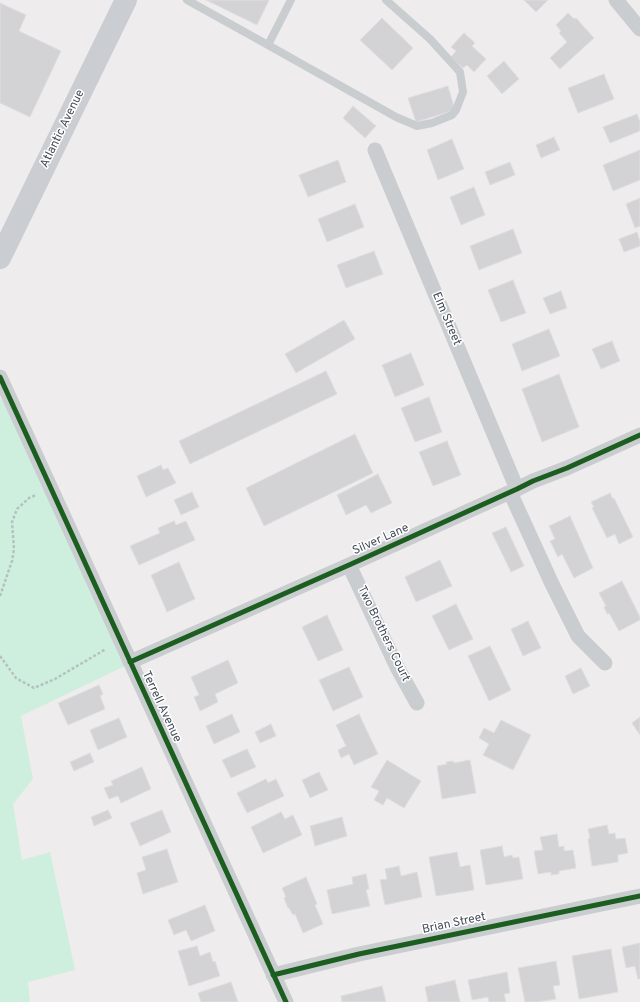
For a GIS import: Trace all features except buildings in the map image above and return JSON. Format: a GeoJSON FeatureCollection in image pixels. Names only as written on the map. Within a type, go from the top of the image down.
{"type":"FeatureCollection","features":[{"type":"Feature","properties":{"kind":"main road","name":"Atlantic Avenue"},"geometry":{"type":"LineString","coordinates":[[0,258],[126,0]]}},
{"type":"Feature","properties":{"kind":"street"},"geometry":{"type":"LineString","coordinates":[[616,0],[640,29]]}},
{"type":"Feature","properties":{"kind":"street","name":"Elm Street"},"geometry":{"type":"LineString","coordinates":[[375,150],[552,584],[578,636],[605,663]]}},
{"type":"Feature","properties":{"kind":"street","name":"Terrell Avenue"},"geometry":{"type":"LineString","coordinates":[[0,377],[286,1002]]}},
{"type":"Feature","properties":{"kind":"street","name":"Silver Lane"},"geometry":{"type":"LineString","coordinates":[[130,662],[513,491],[533,480],[567,468],[640,435]]}},
{"type":"Feature","properties":{"kind":"street","name":"Two Brothers Court"},"geometry":{"type":"LineString","coordinates":[[349,565],[397,667],[417,702]]}},
{"type":"Feature","properties":{"kind":"street","name":"Brian Street"},"geometry":{"type":"LineString","coordinates":[[273,975],[359,954],[640,896]]}},
{"type":"Feature","properties":{"kind":"lane"},"geometry":{"type":"LineString","coordinates":[[187,0],[396,117],[416,126],[432,123],[452,114],[456,110],[463,92],[460,72],[430,39],[386,0]]}},
{"type":"Feature","properties":{"kind":"lane"},"geometry":{"type":"LineString","coordinates":[[268,45],[291,0]]}},
{"type":"Feature","properties":{"kind":"path"},"geometry":{"type":"LineString","coordinates":[[0,596],[12,561],[14,549],[12,522],[17,509],[29,498],[50,488]]}},
{"type":"Feature","properties":{"kind":"path"},"geometry":{"type":"LineString","coordinates":[[0,656],[16,678],[34,688],[55,679],[120,641]]}},
{"type":"Feature","properties":{"kind":"green space"},"geometry":{"type":"Polygon","coordinates":[[[0,398],[3,401],[125,666],[21,716],[33,779],[13,804],[22,860],[50,852],[75,970],[28,982],[30,1002],[0,1002],[0,398]]]}},
{"type":"Feature","properties":{"kind":"cycle path"},"geometry":{"type":"LineString","coordinates":[[0,377],[286,1002]]}},
{"type":"Feature","properties":{"kind":"cycle path"},"geometry":{"type":"LineString","coordinates":[[130,662],[349,565],[533,481],[567,468],[640,435]]}},
{"type":"Feature","properties":{"kind":"cycle path"},"geometry":{"type":"LineString","coordinates":[[273,975],[359,954],[640,896]]}}]}
